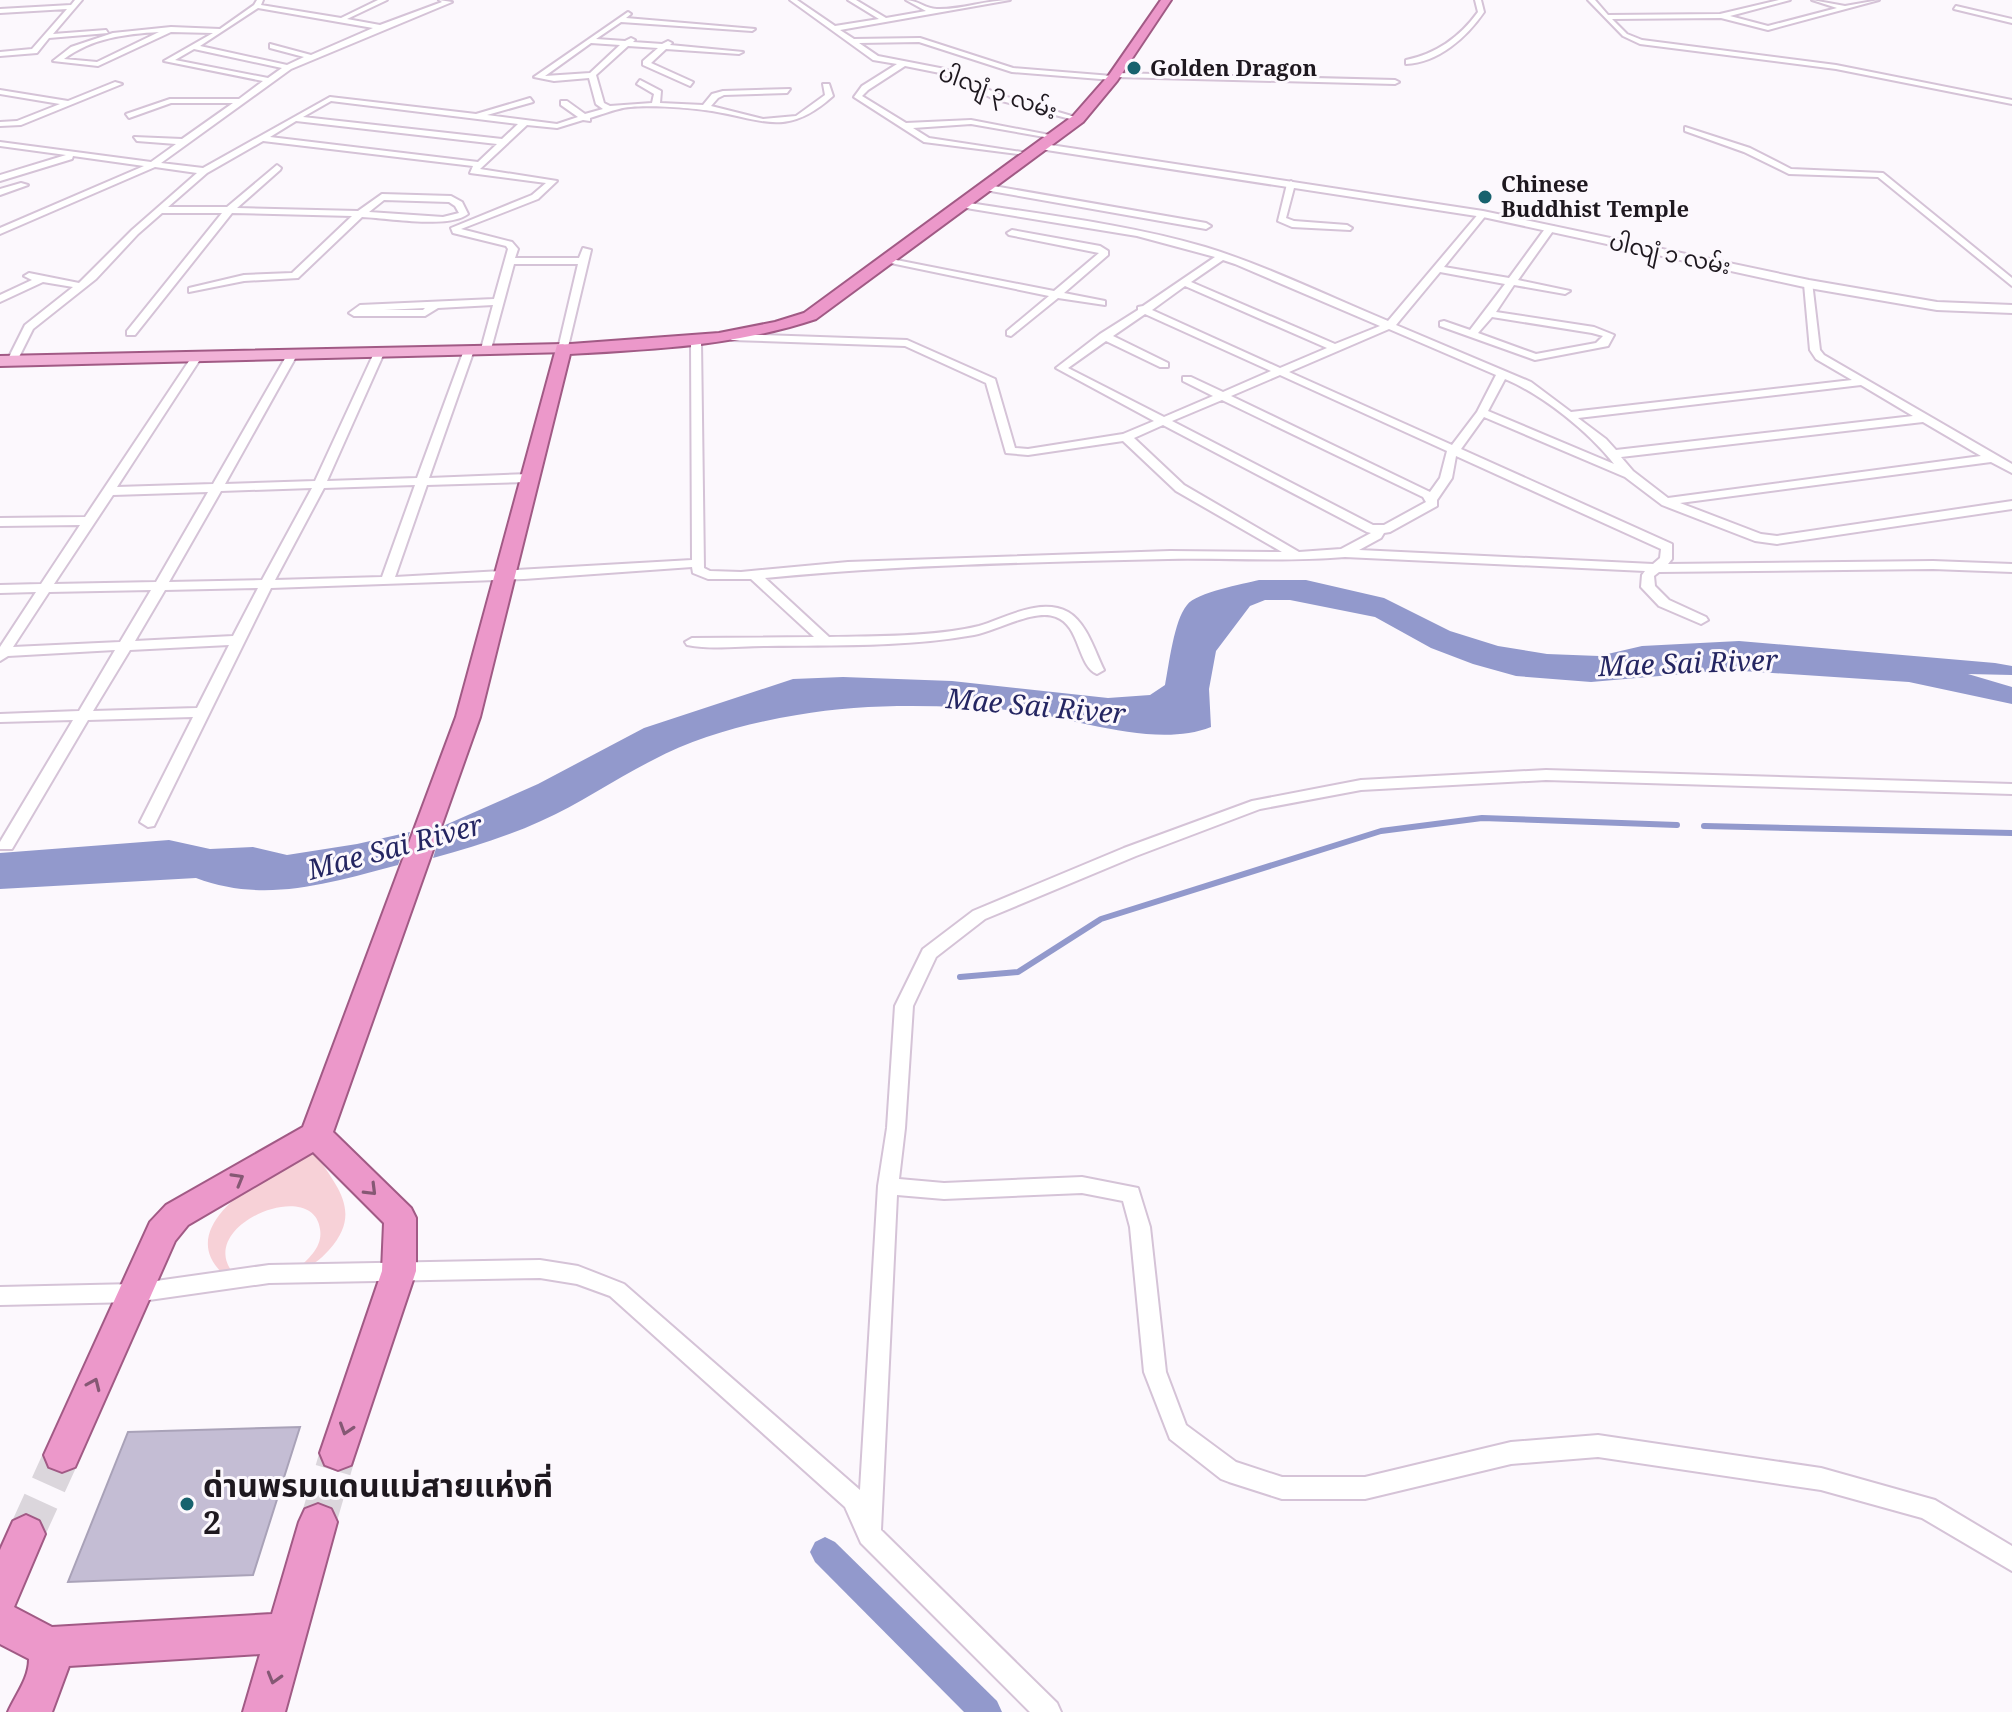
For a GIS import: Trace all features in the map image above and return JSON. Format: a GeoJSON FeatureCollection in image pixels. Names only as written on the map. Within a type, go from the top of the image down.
{"type":"FeatureCollection","features":[{"type":"Feature","properties":{"kind":"highway"},"geometry":{"type":"LineString","coordinates":[[62,1455],[162,1232],[177,1215],[316,1135],[468,717],[563,349],[732,337],[810,316],[1078,119],[1114,77],[1166,0]]}},
{"type":"Feature","properties":{"kind":"highway"},"geometry":{"type":"LineString","coordinates":[[316,1135],[400,1218],[399,1271],[338,1453]]}},
{"type":"Feature","properties":{"kind":"highway"},"geometry":{"type":"LineString","coordinates":[[264,1712],[318,1522]]}},
{"type":"Feature","properties":{"kind":"highway"},"geometry":{"type":"LineString","coordinates":[[0,1595],[26,1534]]}},
{"type":"Feature","properties":{"kind":"highway"},"geometry":{"type":"LineString","coordinates":[[0,1621],[7,1629],[35,1638],[45,1647],[49,1660],[47,1676],[29,1712]]}},
{"type":"Feature","properties":{"kind":"highway"},"geometry":{"type":"LineString","coordinates":[[45,1647],[286,1633]]}},
{"type":"Feature","properties":{"kind":"main road"},"geometry":{"type":"LineString","coordinates":[[6,361],[563,349]]}},
{"type":"Feature","properties":{"kind":"street"},"geometry":{"type":"LineString","coordinates":[[34,51],[79,0]]}},
{"type":"Feature","properties":{"kind":"street"},"geometry":{"type":"LineString","coordinates":[[344,18],[384,0]]}},
{"type":"Feature","properties":{"kind":"street"},"geometry":{"type":"LineString","coordinates":[[0,231],[152,165],[288,67],[449,2],[442,0]]}},
{"type":"Feature","properties":{"kind":"street","name":"ပါလျံ ၃ လမ်း"},"geometry":{"type":"LineString","coordinates":[[793,0],[856,41],[876,58],[942,71],[997,97],[1078,119]]}},
{"type":"Feature","properties":{"kind":"street"},"geometry":{"type":"LineString","coordinates":[[851,0],[887,21]]}},
{"type":"Feature","properties":{"kind":"street"},"geometry":{"type":"LineString","coordinates":[[909,0],[935,13]]}},
{"type":"Feature","properties":{"kind":"street"},"geometry":{"type":"LineString","coordinates":[[837,28],[1007,0]]}},
{"type":"Feature","properties":{"kind":"street"},"geometry":{"type":"LineString","coordinates":[[1409,62],[1424,60],[1474,24],[1481,12],[1478,0]]}},
{"type":"Feature","properties":{"kind":"street"},"geometry":{"type":"LineString","coordinates":[[1591,0],[1615,27],[1640,42],[1836,67],[2012,102]]}},
{"type":"Feature","properties":{"kind":"street"},"geometry":{"type":"LineString","coordinates":[[1755,0],[1816,17]]}},
{"type":"Feature","properties":{"kind":"street"},"geometry":{"type":"LineString","coordinates":[[1606,17],[1720,16],[1787,0]]}},
{"type":"Feature","properties":{"kind":"street"},"geometry":{"type":"LineString","coordinates":[[1815,0],[1847,8]]}},
{"type":"Feature","properties":{"kind":"street"},"geometry":{"type":"LineString","coordinates":[[1720,16],[1765,28],[1876,0]]}},
{"type":"Feature","properties":{"kind":"street"},"geometry":{"type":"LineString","coordinates":[[1970,0],[1955,6],[2009,18]]}},
{"type":"Feature","properties":{"kind":"street"},"geometry":{"type":"LineString","coordinates":[[268,80],[168,61],[221,31],[258,3],[381,27]]}},
{"type":"Feature","properties":{"kind":"street"},"geometry":{"type":"LineString","coordinates":[[300,11],[312,5]]}},
{"type":"Feature","properties":{"kind":"street"},"geometry":{"type":"LineString","coordinates":[[0,11],[72,7]]}},
{"type":"Feature","properties":{"kind":"street"},"geometry":{"type":"LineString","coordinates":[[628,14],[538,77],[554,79],[592,75],[636,37]]}},
{"type":"Feature","properties":{"kind":"street"},"geometry":{"type":"LineString","coordinates":[[620,20],[752,29]]}},
{"type":"Feature","properties":{"kind":"street"},"geometry":{"type":"LineString","coordinates":[[646,30],[655,23]]}},
{"type":"Feature","properties":{"kind":"street"},"geometry":{"type":"LineString","coordinates":[[682,32],[691,25]]}},
{"type":"Feature","properties":{"kind":"street"},"geometry":{"type":"LineString","coordinates":[[716,34],[724,27]]}},
{"type":"Feature","properties":{"kind":"street"},"geometry":{"type":"LineString","coordinates":[[48,36],[171,29],[221,31]]}},
{"type":"Feature","properties":{"kind":"street"},"geometry":{"type":"LineString","coordinates":[[76,48],[57,61],[98,64],[171,29]]}},
{"type":"Feature","properties":{"kind":"street"},"geometry":{"type":"LineString","coordinates":[[62,49],[136,31]]}},
{"type":"Feature","properties":{"kind":"street"},"geometry":{"type":"LineString","coordinates":[[640,82],[658,93],[691,85],[646,63],[673,39]]}},
{"type":"Feature","properties":{"kind":"street"},"geometry":{"type":"LineString","coordinates":[[856,41],[920,40],[1012,70],[1114,77],[1395,82]]}},
{"type":"Feature","properties":{"kind":"street"},"geometry":{"type":"LineString","coordinates":[[589,41],[739,52]]}},
{"type":"Feature","properties":{"kind":"street"},"geometry":{"type":"LineString","coordinates":[[699,49],[707,42]]}},
{"type":"Feature","properties":{"kind":"street"},"geometry":{"type":"LineString","coordinates":[[273,46],[311,57]]}},
{"type":"Feature","properties":{"kind":"street"},"geometry":{"type":"LineString","coordinates":[[194,47],[288,67]]}},
{"type":"Feature","properties":{"kind":"street"},"geometry":{"type":"LineString","coordinates":[[0,54],[48,50]]}},
{"type":"Feature","properties":{"kind":"street"},"geometry":{"type":"LineString","coordinates":[[858,97],[865,88],[903,64]]}},
{"type":"Feature","properties":{"kind":"street"},"geometry":{"type":"LineString","coordinates":[[592,75],[600,104],[611,110]]}},
{"type":"Feature","properties":{"kind":"street"},"geometry":{"type":"LineString","coordinates":[[0,124],[18,123],[118,84]]}},
{"type":"Feature","properties":{"kind":"street"},"geometry":{"type":"LineString","coordinates":[[826,86],[829,96]]}},
{"type":"Feature","properties":{"kind":"street"},"geometry":{"type":"LineString","coordinates":[[705,108],[715,96],[723,93],[787,91]]}},
{"type":"Feature","properties":{"kind":"street"},"geometry":{"type":"LineString","coordinates":[[0,92],[69,103]]}},
{"type":"Feature","properties":{"kind":"street"},"geometry":{"type":"LineString","coordinates":[[656,105],[658,93]]}},
{"type":"Feature","properties":{"kind":"street"},"geometry":{"type":"LineString","coordinates":[[6,361],[29,327],[81,286],[204,171],[330,99],[557,126],[626,105],[705,108],[752,120],[798,118],[829,96],[858,97],[927,140],[1018,152]]}},
{"type":"Feature","properties":{"kind":"street"},"geometry":{"type":"LineString","coordinates":[[474,117],[530,100]]}},
{"type":"Feature","properties":{"kind":"street"},"geometry":{"type":"LineString","coordinates":[[129,116],[170,101],[241,101]]}},
{"type":"Feature","properties":{"kind":"street"},"geometry":{"type":"LineString","coordinates":[[564,103],[587,119]]}},
{"type":"Feature","properties":{"kind":"street"},"geometry":{"type":"LineString","coordinates":[[296,119],[503,142]]}},
{"type":"Feature","properties":{"kind":"street"},"geometry":{"type":"LineString","coordinates":[[456,228],[535,197],[553,181],[473,171],[525,122]]}},
{"type":"Feature","properties":{"kind":"street"},"geometry":{"type":"LineString","coordinates":[[903,126],[971,122],[1050,142]]}},
{"type":"Feature","properties":{"kind":"street"},"geometry":{"type":"LineString","coordinates":[[1688,129],[1747,150],[1789,171],[1880,175],[2012,283]]}},
{"type":"Feature","properties":{"kind":"street"},"geometry":{"type":"LineString","coordinates":[[262,138],[478,164]]}},
{"type":"Feature","properties":{"kind":"street"},"geometry":{"type":"LineString","coordinates":[[137,139],[185,142]]}},
{"type":"Feature","properties":{"kind":"street","name":"ပါလျံ ၁ လမ်း"},"geometry":{"type":"LineString","coordinates":[[1050,142],[1483,214],[1809,284],[1948,308],[2012,309]]}},
{"type":"Feature","properties":{"kind":"street"},"geometry":{"type":"LineString","coordinates":[[0,144],[204,171]]}},
{"type":"Feature","properties":{"kind":"street"},"geometry":{"type":"LineString","coordinates":[[0,155],[22,147]]}},
{"type":"Feature","properties":{"kind":"street"},"geometry":{"type":"LineString","coordinates":[[0,178],[74,155]]}},
{"type":"Feature","properties":{"kind":"street"},"geometry":{"type":"LineString","coordinates":[[131,333],[230,209],[277,168]]}},
{"type":"Feature","properties":{"kind":"street"},"geometry":{"type":"LineString","coordinates":[[1291,184],[1281,219],[1292,224],[1347,228]]}},
{"type":"Feature","properties":{"kind":"street"},"geometry":{"type":"LineString","coordinates":[[0,192],[24,185]]}},
{"type":"Feature","properties":{"kind":"street"},"geometry":{"type":"LineString","coordinates":[[988,188],[1206,226]]}},
{"type":"Feature","properties":{"kind":"street"},"geometry":{"type":"LineString","coordinates":[[192,290],[244,278],[295,276],[382,197],[457,201],[464,214],[456,228]]}},
{"type":"Feature","properties":{"kind":"street"},"geometry":{"type":"LineString","coordinates":[[963,205],[1108,229],[1222,256],[1527,384],[1571,415],[1615,454],[1629,474]]}},
{"type":"Feature","properties":{"kind":"street"},"geometry":{"type":"LineString","coordinates":[[159,210],[230,209],[461,217]]}},
{"type":"Feature","properties":{"kind":"street"},"geometry":{"type":"LineString","coordinates":[[732,337],[907,343],[991,381],[1010,451],[1126,437],[1390,325],[1483,214]]}},
{"type":"Feature","properties":{"kind":"street"},"geometry":{"type":"LineString","coordinates":[[0,216],[21,220]]}},
{"type":"Feature","properties":{"kind":"street"},"geometry":{"type":"LineString","coordinates":[[456,228],[456,231],[509,244],[513,249],[486,349]]}},
{"type":"Feature","properties":{"kind":"street"},"geometry":{"type":"LineString","coordinates":[[1472,334],[1492,314],[1528,252],[1550,228]]}},
{"type":"Feature","properties":{"kind":"street"},"geometry":{"type":"LineString","coordinates":[[1011,333],[1105,253],[1100,249],[1012,233]]}},
{"type":"Feature","properties":{"kind":"street"},"geometry":{"type":"LineString","coordinates":[[510,261],[585,255],[563,349]]}},
{"type":"Feature","properties":{"kind":"street"},"geometry":{"type":"LineString","coordinates":[[1222,256],[1061,368],[1378,530]]}},
{"type":"Feature","properties":{"kind":"street"},"geometry":{"type":"LineString","coordinates":[[886,261],[1101,303]]}},
{"type":"Feature","properties":{"kind":"street"},"geometry":{"type":"LineString","coordinates":[[1439,269],[1565,291]]}},
{"type":"Feature","properties":{"kind":"street"},"geometry":{"type":"LineString","coordinates":[[29,276],[81,286]]}},
{"type":"Feature","properties":{"kind":"street"},"geometry":{"type":"LineString","coordinates":[[0,299],[43,278]]}},
{"type":"Feature","properties":{"kind":"street"},"geometry":{"type":"LineString","coordinates":[[1183,282],[1335,348]]}},
{"type":"Feature","properties":{"kind":"street"},"geometry":{"type":"LineString","coordinates":[[1809,284],[1815,350],[1825,361],[2012,469]]}},
{"type":"Feature","properties":{"kind":"street"},"geometry":{"type":"LineString","coordinates":[[434,306],[425,313],[354,313],[360,308],[499,302]]}},
{"type":"Feature","properties":{"kind":"street"},"geometry":{"type":"LineString","coordinates":[[1142,309],[1668,547],[1666,559],[1648,575],[1652,593],[1664,603],[1701,620]]}},
{"type":"Feature","properties":{"kind":"street"},"geometry":{"type":"LineString","coordinates":[[1444,324],[1535,357],[1598,346],[1604,344],[1609,335],[1579,327],[1492,314]]}},
{"type":"Feature","properties":{"kind":"street"},"geometry":{"type":"LineString","coordinates":[[1104,336],[1164,365]]}},
{"type":"Feature","properties":{"kind":"street"},"geometry":{"type":"LineString","coordinates":[[696,341],[698,570],[708,575],[754,575],[848,566],[1344,553],[1657,568],[1933,565],[2012,568]]}},
{"type":"Feature","properties":{"kind":"street"},"geometry":{"type":"LineString","coordinates":[[387,580],[469,350]]}},
{"type":"Feature","properties":{"kind":"street"},"geometry":{"type":"LineString","coordinates":[[148,822],[319,486],[379,353]]}},
{"type":"Feature","properties":{"kind":"street"},"geometry":{"type":"LineString","coordinates":[[6,845],[160,587],[292,355]]}},
{"type":"Feature","properties":{"kind":"street"},"geometry":{"type":"LineString","coordinates":[[1,653],[47,588],[196,358]]}},
{"type":"Feature","properties":{"kind":"street"},"geometry":{"type":"LineString","coordinates":[[1344,553],[1377,535],[1378,530],[1433,503],[1432,498],[1446,478],[1454,452],[1482,412],[1502,374]]}},
{"type":"Feature","properties":{"kind":"street"},"geometry":{"type":"LineString","coordinates":[[1187,379],[1432,498]]}},
{"type":"Feature","properties":{"kind":"street"},"geometry":{"type":"LineString","coordinates":[[1571,415],[1862,382]]}},
{"type":"Feature","properties":{"kind":"street"},"geometry":{"type":"LineString","coordinates":[[1482,412],[1629,474],[1666,502],[1766,540],[2012,505]]}},
{"type":"Feature","properties":{"kind":"street"},"geometry":{"type":"LineString","coordinates":[[1615,454],[1924,418]]}},
{"type":"Feature","properties":{"kind":"street"},"geometry":{"type":"LineString","coordinates":[[1126,437],[1180,488],[1297,556]]}},
{"type":"Feature","properties":{"kind":"street"},"geometry":{"type":"LineString","coordinates":[[1666,502],[1993,458]]}},
{"type":"Feature","properties":{"kind":"street"},"geometry":{"type":"LineString","coordinates":[[110,491],[529,478]]}},
{"type":"Feature","properties":{"kind":"street"},"geometry":{"type":"LineString","coordinates":[[0,522],[91,521]]}},
{"type":"Feature","properties":{"kind":"street"},"geometry":{"type":"LineString","coordinates":[[0,589],[268,585],[504,576],[698,563]]}},
{"type":"Feature","properties":{"kind":"street"},"geometry":{"type":"LineString","coordinates":[[754,575],[827,642]]}},
{"type":"Feature","properties":{"kind":"street"},"geometry":{"type":"LineString","coordinates":[[692,642],[920,638],[988,629],[1032,614],[1061,613],[1071,620],[1097,670]]}},
{"type":"Feature","properties":{"kind":"street"},"geometry":{"type":"LineString","coordinates":[[1,653],[239,640]]}},
{"type":"Feature","properties":{"kind":"street"},"geometry":{"type":"LineString","coordinates":[[0,718],[203,712]]}},
{"type":"Feature","properties":{"kind":"street"},"geometry":{"type":"LineString","coordinates":[[869,1535],[888,1186],[896,1128],[904,1006],[929,953],[979,915],[1130,852],[1257,805],[1361,785],[1546,775],[2012,789]]}},
{"type":"Feature","properties":{"kind":"street"},"geometry":{"type":"LineString","coordinates":[[888,1186],[944,1191],[1082,1185],[1131,1194],[1140,1227],[1155,1372],[1178,1432],[1229,1471],[1282,1488],[1365,1488],[1511,1453],[1598,1446],[1821,1479],[1927,1508],[2012,1559]]}},
{"type":"Feature","properties":{"kind":"street"},"geometry":{"type":"LineString","coordinates":[[0,1296],[135,1293],[269,1274],[540,1269],[578,1275],[617,1290],[853,1499],[869,1535],[1048,1712]]}},
{"type":"Feature","properties":{"kind":"shaded area"},"geometry":{"type":"Polygon","coordinates":[[[301,1153],[315,1153],[338,1189],[345,1212],[339,1236],[319,1260],[297,1270],[317,1247],[320,1229],[312,1214],[297,1207],[278,1207],[258,1214],[240,1226],[228,1241],[226,1258],[236,1276],[222,1273],[210,1255],[209,1237],[216,1219],[248,1188],[301,1153]]]}},
{"type":"Feature","properties":{"kind":"water","name":"Mae Sai River"},"geometry":{"type":"Polygon","coordinates":[[[1259,580],[1306,580],[1384,598],[1450,631],[1498,646],[1547,654],[1599,656],[1642,646],[1739,641],[1995,663],[2012,666],[2012,675],[1968,674],[2012,687],[2012,704],[1909,682],[1728,670],[1591,682],[1516,676],[1431,648],[1375,617],[1290,600],[1265,600],[1250,606],[1216,651],[1209,689],[1211,727],[1188,733],[1137,733],[1032,713],[955,707],[875,707],[797,715],[742,727],[687,744],[541,821],[488,842],[433,858],[443,826],[538,784],[644,728],[793,679],[843,677],[952,681],[1108,698],[1150,695],[1165,685],[1175,632],[1187,605],[1210,592],[1259,580]]]}},
{"type":"Feature","properties":{"kind":"water","name":"Mae Sai River"},"geometry":{"type":"Polygon","coordinates":[[[410,832],[398,865],[297,888],[247,889],[196,878],[0,889],[0,853],[169,840],[210,849],[253,847],[287,855],[410,832]]]}},
{"type":"Feature","properties":{"kind":"building","name":"ด่านพรมแดนแม่สายแห่งที่ 2"},"geometry":{"type":"Polygon","coordinates":[[[300,1427],[253,1575],[68,1582],[128,1432],[300,1427]]]}},
{"type":"Feature","properties":{"kind":"waterway"},"geometry":{"type":"LineString","coordinates":[[960,977],[1018,972],[1101,919],[1381,831],[1482,818],[1677,825]]}},
{"type":"Feature","properties":{"kind":"waterway"},"geometry":{"type":"LineString","coordinates":[[1704,826],[2012,833]]}},
{"type":"Feature","properties":{"kind":"waterway"},"geometry":{"type":"LineString","coordinates":[[825,1552],[986,1712]]}},
{"type":"Feature","properties":{"kind":"tunnel"},"geometry":{"type":"LineString","coordinates":[[318,1522],[338,1453]]}},
{"type":"Feature","properties":{"kind":"tunnel"},"geometry":{"type":"LineString","coordinates":[[26,1534],[62,1455]]}},
{"type":"Feature","properties":{"kind":"place","name":"Golden Dragon"},"geometry":{"type":"Point","coordinates":[1134,68]}},
{"type":"Feature","properties":{"kind":"place","name":"Chinese Buddhist Temple"},"geometry":{"type":"Point","coordinates":[1485,197]}},
{"type":"Feature","properties":{"kind":"place","name":"ด่านพรมแดนแม่สายแห่งที่ 2"},"geometry":{"type":"Point","coordinates":[187,1504]}}]}
